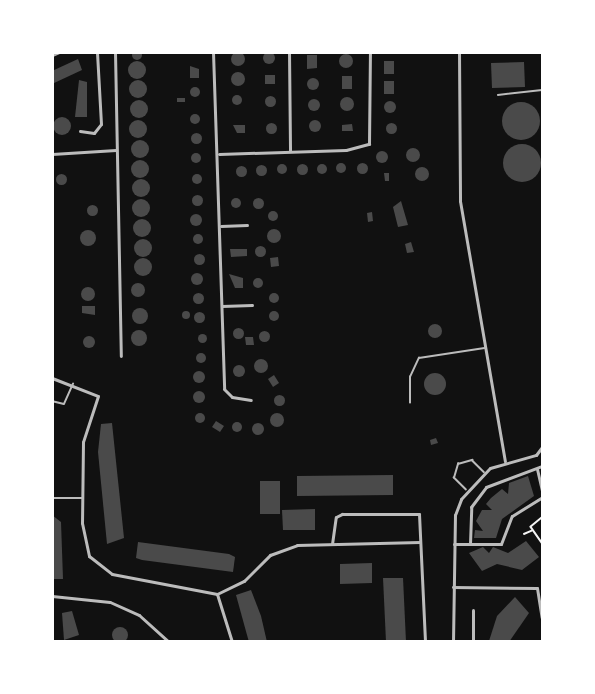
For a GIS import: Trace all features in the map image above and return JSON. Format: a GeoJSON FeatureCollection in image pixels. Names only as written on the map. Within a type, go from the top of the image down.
{"type":"FeatureCollection","features":[{"type":"Feature","properties":{"kind":"street"},"geometry":{"type":"LineString","coordinates":[[52,55],[59,52]]}},
{"type":"Feature","properties":{"kind":"street"},"geometry":{"type":"LineString","coordinates":[[80,131],[94,133],[101,124],[97,52]]}},
{"type":"Feature","properties":{"kind":"street"},"geometry":{"type":"LineString","coordinates":[[115,52],[121,356]]}},
{"type":"Feature","properties":{"kind":"street"},"geometry":{"type":"LineString","coordinates":[[213,52],[219,154],[224,389],[232,398],[251,400]]}},
{"type":"Feature","properties":{"kind":"street"},"geometry":{"type":"LineString","coordinates":[[289,52],[290,151]]}},
{"type":"Feature","properties":{"kind":"street"},"geometry":{"type":"LineString","coordinates":[[219,154],[359,149],[369,144],[370,52]]}},
{"type":"Feature","properties":{"kind":"street"},"geometry":{"type":"LineString","coordinates":[[459,52],[460,201],[484,348],[506,461]]}},
{"type":"Feature","properties":{"kind":"street"},"geometry":{"type":"LineString","coordinates":[[52,154],[116,150]]}},
{"type":"Feature","properties":{"kind":"street"},"geometry":{"type":"LineString","coordinates":[[221,226],[247,225]]}},
{"type":"Feature","properties":{"kind":"street"},"geometry":{"type":"LineString","coordinates":[[222,306],[252,305]]}},
{"type":"Feature","properties":{"kind":"street"},"geometry":{"type":"LineString","coordinates":[[52,378],[73,384],[98,396],[83,442],[82,498],[89,556],[112,574],[217,594],[244,580],[270,555],[297,545],[420,542]]}},
{"type":"Feature","properties":{"kind":"street"},"geometry":{"type":"LineString","coordinates":[[453,642],[455,515],[466,490],[484,473],[506,461],[536,455],[543,447]]}},
{"type":"Feature","properties":{"kind":"street"},"geometry":{"type":"LineString","coordinates":[[470,544],[471,507],[486,487],[543,466]]}},
{"type":"Feature","properties":{"kind":"street"},"geometry":{"type":"LineString","coordinates":[[537,469],[543,491]]}},
{"type":"Feature","properties":{"kind":"street"},"geometry":{"type":"LineString","coordinates":[[454,544],[501,544],[512,516],[543,496]]}},
{"type":"Feature","properties":{"kind":"street"},"geometry":{"type":"LineString","coordinates":[[332,544],[336,518],[342,514],[414,512],[419,514],[426,642]]}},
{"type":"Feature","properties":{"kind":"street"},"geometry":{"type":"LineString","coordinates":[[453,587],[537,588],[543,618]]}},
{"type":"Feature","properties":{"kind":"street"},"geometry":{"type":"LineString","coordinates":[[217,594],[232,642]]}},
{"type":"Feature","properties":{"kind":"street"},"geometry":{"type":"LineString","coordinates":[[52,597],[110,602],[139,615],[169,642]]}},
{"type":"Feature","properties":{"kind":"street"},"geometry":{"type":"LineString","coordinates":[[473,610],[473,642]]}},
{"type":"Feature","properties":{"kind":"lane"},"geometry":{"type":"LineString","coordinates":[[498,95],[543,90]]}},
{"type":"Feature","properties":{"kind":"lane"},"geometry":{"type":"LineString","coordinates":[[410,403],[410,377],[419,358],[484,348]]}},
{"type":"Feature","properties":{"kind":"lane"},"geometry":{"type":"LineString","coordinates":[[52,401],[64,404],[73,384]]}},
{"type":"Feature","properties":{"kind":"lane"},"geometry":{"type":"LineString","coordinates":[[466,490],[454,478],[458,464],[472,460],[484,473]]}},
{"type":"Feature","properties":{"kind":"lane"},"geometry":{"type":"LineString","coordinates":[[52,498],[82,498]]}},
{"type":"Feature","properties":{"kind":"path"},"geometry":{"type":"LineString","coordinates":[[543,518],[532,524],[532,531],[543,543]]}},
{"type":"Feature","properties":{"kind":"path"},"geometry":{"type":"LineString","coordinates":[[524,534],[532,531]]}},
{"type":"Feature","properties":{"kind":"building"},"geometry":{"type":"Polygon","coordinates":[[[137,50],[141,51],[141,59],[137,60],[133,59],[132,55],[133,51],[137,50]]]}},
{"type":"Feature","properties":{"kind":"building"},"geometry":{"type":"Polygon","coordinates":[[[238,52],[243,54],[245,59],[243,64],[238,66],[233,64],[231,59],[233,54],[238,52]]]}},
{"type":"Feature","properties":{"kind":"building"},"geometry":{"type":"Polygon","coordinates":[[[271,52],[275,58],[271,64],[267,64],[263,56],[271,52]]]}},
{"type":"Feature","properties":{"kind":"building"},"geometry":{"type":"Polygon","coordinates":[[[346,54],[351,56],[353,61],[351,66],[346,68],[341,66],[339,61],[341,56],[346,54]]]}},
{"type":"Feature","properties":{"kind":"building"},"geometry":{"type":"Polygon","coordinates":[[[307,55],[317,55],[317,68],[307,69],[307,55]]]}},
{"type":"Feature","properties":{"kind":"building"},"geometry":{"type":"Polygon","coordinates":[[[78,59],[82,70],[52,84],[52,71],[78,59]]]}},
{"type":"Feature","properties":{"kind":"building"},"geometry":{"type":"Polygon","coordinates":[[[133,61],[141,61],[146,66],[144,77],[133,79],[128,74],[128,66],[133,61]]]}},
{"type":"Feature","properties":{"kind":"building"},"geometry":{"type":"Polygon","coordinates":[[[384,61],[394,61],[394,74],[384,74],[384,61]]]}},
{"type":"Feature","properties":{"kind":"building"},"geometry":{"type":"Polygon","coordinates":[[[524,62],[525,87],[492,88],[491,63],[524,62]]]}},
{"type":"Feature","properties":{"kind":"building"},"geometry":{"type":"Polygon","coordinates":[[[190,66],[199,69],[199,78],[190,78],[190,66]]]}},
{"type":"Feature","properties":{"kind":"building"},"geometry":{"type":"Polygon","coordinates":[[[238,72],[243,74],[245,79],[243,84],[238,86],[233,84],[231,79],[233,74],[238,72]]]}},
{"type":"Feature","properties":{"kind":"building"},"geometry":{"type":"Polygon","coordinates":[[[265,75],[275,75],[275,84],[265,84],[265,75]]]}},
{"type":"Feature","properties":{"kind":"building"},"geometry":{"type":"Polygon","coordinates":[[[342,76],[352,76],[352,89],[342,89],[342,76]]]}},
{"type":"Feature","properties":{"kind":"building"},"geometry":{"type":"Polygon","coordinates":[[[315,78],[319,84],[315,90],[311,90],[307,82],[315,78]]]}},
{"type":"Feature","properties":{"kind":"building"},"geometry":{"type":"Polygon","coordinates":[[[79,80],[87,82],[87,117],[75,117],[79,80]]]}},
{"type":"Feature","properties":{"kind":"building"},"geometry":{"type":"Polygon","coordinates":[[[138,80],[144,83],[147,89],[144,95],[138,98],[132,95],[129,89],[132,83],[138,80]]]}},
{"type":"Feature","properties":{"kind":"building"},"geometry":{"type":"Polygon","coordinates":[[[384,81],[394,81],[394,94],[384,94],[384,81]]]}},
{"type":"Feature","properties":{"kind":"building"},"geometry":{"type":"Polygon","coordinates":[[[195,87],[200,92],[195,97],[190,92],[195,87]]]}},
{"type":"Feature","properties":{"kind":"building"},"geometry":{"type":"Polygon","coordinates":[[[237,95],[241,96],[241,104],[237,105],[233,104],[232,100],[233,96],[237,95]]]}},
{"type":"Feature","properties":{"kind":"building"},"geometry":{"type":"Polygon","coordinates":[[[270,96],[274,97],[274,105],[270,106],[266,105],[265,101],[266,97],[270,96]]]}},
{"type":"Feature","properties":{"kind":"building"},"geometry":{"type":"Polygon","coordinates":[[[347,97],[352,99],[354,104],[352,109],[347,111],[342,109],[340,104],[342,99],[347,97]]]}},
{"type":"Feature","properties":{"kind":"building"},"geometry":{"type":"Polygon","coordinates":[[[177,98],[185,98],[185,102],[177,102],[177,98]]]}},
{"type":"Feature","properties":{"kind":"building"},"geometry":{"type":"Polygon","coordinates":[[[316,99],[319,100],[319,110],[312,111],[309,110],[308,103],[309,100],[316,99]]]}},
{"type":"Feature","properties":{"kind":"building"},"geometry":{"type":"Polygon","coordinates":[[[139,100],[145,103],[148,109],[145,115],[139,118],[133,115],[130,109],[133,103],[139,100]]]}},
{"type":"Feature","properties":{"kind":"building"},"geometry":{"type":"Polygon","coordinates":[[[392,101],[395,102],[395,112],[388,113],[385,112],[384,105],[385,102],[392,101]]]}},
{"type":"Feature","properties":{"kind":"building"},"geometry":{"type":"Polygon","coordinates":[[[521,102],[534,108],[540,121],[534,134],[521,140],[508,134],[502,121],[508,108],[521,102]]]}},
{"type":"Feature","properties":{"kind":"building"},"geometry":{"type":"Polygon","coordinates":[[[195,114],[199,115],[199,123],[195,124],[191,123],[190,119],[191,115],[195,114]]]}},
{"type":"Feature","properties":{"kind":"building"},"geometry":{"type":"Polygon","coordinates":[[[62,117],[68,120],[71,126],[68,132],[62,135],[56,132],[53,126],[56,120],[62,117]]]}},
{"type":"Feature","properties":{"kind":"building"},"geometry":{"type":"Polygon","coordinates":[[[138,120],[144,123],[147,129],[144,135],[138,138],[132,135],[129,129],[132,123],[138,120]]]}},
{"type":"Feature","properties":{"kind":"building"},"geometry":{"type":"Polygon","coordinates":[[[315,120],[321,126],[315,132],[309,126],[315,120]]]}},
{"type":"Feature","properties":{"kind":"building"},"geometry":{"type":"Polygon","coordinates":[[[391,122],[397,128],[391,134],[385,128],[391,122]]]}},
{"type":"Feature","properties":{"kind":"building"},"geometry":{"type":"Polygon","coordinates":[[[271,123],[275,124],[275,132],[271,133],[267,132],[266,128],[267,124],[271,123]]]}},
{"type":"Feature","properties":{"kind":"building"},"geometry":{"type":"Polygon","coordinates":[[[352,124],[353,131],[342,131],[342,125],[352,124]]]}},
{"type":"Feature","properties":{"kind":"building"},"geometry":{"type":"Polygon","coordinates":[[[233,125],[245,125],[245,133],[237,133],[233,125]]]}},
{"type":"Feature","properties":{"kind":"building"},"geometry":{"type":"Polygon","coordinates":[[[196,133],[200,134],[200,142],[196,143],[192,142],[191,138],[192,134],[196,133]]]}},
{"type":"Feature","properties":{"kind":"building"},"geometry":{"type":"Polygon","coordinates":[[[140,140],[146,143],[149,149],[146,155],[140,158],[134,155],[131,149],[134,143],[140,140]]]}},
{"type":"Feature","properties":{"kind":"building"},"geometry":{"type":"Polygon","coordinates":[[[522,144],[535,150],[541,163],[535,176],[522,182],[509,176],[503,163],[509,150],[522,144]]]}},
{"type":"Feature","properties":{"kind":"building"},"geometry":{"type":"Polygon","coordinates":[[[413,148],[418,150],[420,155],[418,160],[413,162],[408,160],[406,155],[408,150],[413,148]]]}},
{"type":"Feature","properties":{"kind":"building"},"geometry":{"type":"Polygon","coordinates":[[[382,151],[388,157],[382,163],[376,157],[382,151]]]}},
{"type":"Feature","properties":{"kind":"building"},"geometry":{"type":"Polygon","coordinates":[[[196,153],[200,154],[200,162],[196,163],[192,162],[191,158],[192,154],[196,153]]]}},
{"type":"Feature","properties":{"kind":"building"},"geometry":{"type":"Polygon","coordinates":[[[140,160],[146,163],[149,169],[146,175],[140,178],[134,175],[131,169],[134,163],[140,160]]]}},
{"type":"Feature","properties":{"kind":"building"},"geometry":{"type":"Polygon","coordinates":[[[341,163],[345,164],[345,172],[341,173],[337,172],[336,168],[337,164],[341,163]]]}},
{"type":"Feature","properties":{"kind":"building"},"geometry":{"type":"Polygon","coordinates":[[[362,163],[366,164],[366,172],[362,173],[358,172],[357,168],[358,164],[362,163]]]}},
{"type":"Feature","properties":{"kind":"building"},"geometry":{"type":"Polygon","coordinates":[[[282,164],[286,165],[286,173],[282,174],[278,173],[277,169],[278,165],[282,164]]]}},
{"type":"Feature","properties":{"kind":"building"},"geometry":{"type":"Polygon","coordinates":[[[302,164],[306,165],[306,173],[302,174],[298,173],[297,169],[298,165],[302,164]]]}},
{"type":"Feature","properties":{"kind":"building"},"geometry":{"type":"Polygon","coordinates":[[[322,164],[326,165],[326,173],[322,174],[318,173],[317,169],[318,165],[322,164]]]}},
{"type":"Feature","properties":{"kind":"building"},"geometry":{"type":"Polygon","coordinates":[[[261,165],[265,166],[265,174],[261,175],[257,174],[256,170],[257,166],[261,165]]]}},
{"type":"Feature","properties":{"kind":"building"},"geometry":{"type":"Polygon","coordinates":[[[241,166],[245,167],[245,175],[241,176],[237,175],[236,171],[237,167],[241,166]]]}},
{"type":"Feature","properties":{"kind":"building"},"geometry":{"type":"Polygon","coordinates":[[[422,167],[427,169],[429,174],[427,179],[422,181],[417,179],[415,174],[417,169],[422,167]]]}},
{"type":"Feature","properties":{"kind":"building"},"geometry":{"type":"Polygon","coordinates":[[[384,173],[389,173],[389,181],[385,181],[384,173]]]}},
{"type":"Feature","properties":{"kind":"building"},"geometry":{"type":"Polygon","coordinates":[[[61,174],[65,175],[65,183],[61,184],[57,183],[56,179],[57,175],[61,174]]]}},
{"type":"Feature","properties":{"kind":"building"},"geometry":{"type":"Polygon","coordinates":[[[197,174],[201,175],[201,183],[197,184],[193,183],[192,179],[193,175],[197,174]]]}},
{"type":"Feature","properties":{"kind":"building"},"geometry":{"type":"Polygon","coordinates":[[[141,179],[147,182],[150,188],[147,194],[141,197],[135,194],[132,188],[135,182],[141,179]]]}},
{"type":"Feature","properties":{"kind":"building"},"geometry":{"type":"Polygon","coordinates":[[[197,195],[201,196],[201,204],[197,205],[193,204],[192,200],[193,196],[197,195]]]}},
{"type":"Feature","properties":{"kind":"building"},"geometry":{"type":"Polygon","coordinates":[[[236,198],[241,203],[236,208],[231,203],[236,198]]]}},
{"type":"Feature","properties":{"kind":"building"},"geometry":{"type":"Polygon","coordinates":[[[258,198],[262,199],[262,207],[258,208],[254,207],[253,203],[254,199],[258,198]]]}},
{"type":"Feature","properties":{"kind":"building"},"geometry":{"type":"Polygon","coordinates":[[[137,199],[145,199],[150,204],[148,215],[137,217],[132,212],[132,204],[137,199]]]}},
{"type":"Feature","properties":{"kind":"building"},"geometry":{"type":"Polygon","coordinates":[[[401,201],[408,225],[398,227],[393,207],[401,201]]]}},
{"type":"Feature","properties":{"kind":"building"},"geometry":{"type":"Polygon","coordinates":[[[92,205],[96,206],[96,214],[92,215],[88,214],[87,210],[88,206],[92,205]]]}},
{"type":"Feature","properties":{"kind":"building"},"geometry":{"type":"Polygon","coordinates":[[[273,211],[277,212],[277,220],[273,221],[269,220],[268,216],[269,212],[273,211]]]}},
{"type":"Feature","properties":{"kind":"building"},"geometry":{"type":"Polygon","coordinates":[[[372,212],[373,221],[368,222],[367,213],[372,212]]]}},
{"type":"Feature","properties":{"kind":"building"},"geometry":{"type":"Polygon","coordinates":[[[198,214],[202,220],[198,226],[194,226],[190,218],[198,214]]]}},
{"type":"Feature","properties":{"kind":"building"},"geometry":{"type":"Polygon","coordinates":[[[142,219],[148,222],[151,228],[148,234],[142,237],[136,234],[133,228],[136,222],[142,219]]]}},
{"type":"Feature","properties":{"kind":"building"},"geometry":{"type":"Polygon","coordinates":[[[274,229],[279,231],[281,236],[279,241],[274,243],[269,241],[267,236],[269,231],[274,229]]]}},
{"type":"Feature","properties":{"kind":"building"},"geometry":{"type":"Polygon","coordinates":[[[88,230],[96,238],[88,246],[80,238],[88,230]]]}},
{"type":"Feature","properties":{"kind":"building"},"geometry":{"type":"Polygon","coordinates":[[[198,234],[203,239],[198,244],[193,239],[198,234]]]}},
{"type":"Feature","properties":{"kind":"building"},"geometry":{"type":"Polygon","coordinates":[[[143,239],[151,244],[152,248],[147,256],[143,257],[135,252],[134,248],[139,240],[143,239]]]}},
{"type":"Feature","properties":{"kind":"building"},"geometry":{"type":"Polygon","coordinates":[[[411,242],[414,252],[407,253],[405,244],[411,242]]]}},
{"type":"Feature","properties":{"kind":"building"},"geometry":{"type":"Polygon","coordinates":[[[260,246],[264,247],[264,255],[260,256],[256,255],[255,251],[256,247],[260,246]]]}},
{"type":"Feature","properties":{"kind":"building"},"geometry":{"type":"Polygon","coordinates":[[[230,249],[247,249],[247,256],[231,257],[230,249]]]}},
{"type":"Feature","properties":{"kind":"building"},"geometry":{"type":"Polygon","coordinates":[[[199,253],[205,259],[199,265],[193,259],[199,253]]]}},
{"type":"Feature","properties":{"kind":"building"},"geometry":{"type":"Polygon","coordinates":[[[278,257],[279,266],[271,267],[270,258],[278,257]]]}},
{"type":"Feature","properties":{"kind":"building"},"geometry":{"type":"Polygon","coordinates":[[[143,258],[151,263],[152,267],[147,275],[143,276],[135,271],[134,267],[139,259],[143,258]]]}},
{"type":"Feature","properties":{"kind":"building"},"geometry":{"type":"Polygon","coordinates":[[[199,273],[203,279],[199,285],[195,285],[191,277],[199,273]]]}},
{"type":"Feature","properties":{"kind":"building"},"geometry":{"type":"Polygon","coordinates":[[[229,274],[243,278],[243,288],[235,288],[229,274]]]}},
{"type":"Feature","properties":{"kind":"building"},"geometry":{"type":"Polygon","coordinates":[[[258,278],[262,279],[262,287],[258,288],[254,287],[253,283],[254,279],[258,278]]]}},
{"type":"Feature","properties":{"kind":"building"},"geometry":{"type":"Polygon","coordinates":[[[135,283],[141,283],[145,290],[141,297],[135,297],[131,293],[131,287],[135,283]]]}},
{"type":"Feature","properties":{"kind":"building"},"geometry":{"type":"Polygon","coordinates":[[[88,287],[93,289],[95,294],[93,299],[88,301],[83,299],[81,294],[83,289],[88,287]]]}},
{"type":"Feature","properties":{"kind":"building"},"geometry":{"type":"Polygon","coordinates":[[[198,292],[204,298],[198,304],[192,298],[198,292]]]}},
{"type":"Feature","properties":{"kind":"building"},"geometry":{"type":"Polygon","coordinates":[[[274,293],[278,294],[278,302],[274,303],[270,302],[269,298],[270,294],[274,293]]]}},
{"type":"Feature","properties":{"kind":"building"},"geometry":{"type":"Polygon","coordinates":[[[82,306],[95,306],[95,315],[82,313],[82,306]]]}},
{"type":"Feature","properties":{"kind":"building"},"geometry":{"type":"Polygon","coordinates":[[[140,308],[148,316],[140,324],[132,316],[140,308]]]}},
{"type":"Feature","properties":{"kind":"building"},"geometry":{"type":"Polygon","coordinates":[[[186,311],[190,315],[186,319],[182,315],[186,311]]]}},
{"type":"Feature","properties":{"kind":"building"},"geometry":{"type":"Polygon","coordinates":[[[274,311],[278,312],[278,320],[274,321],[270,320],[269,316],[270,312],[274,311]]]}},
{"type":"Feature","properties":{"kind":"building"},"geometry":{"type":"Polygon","coordinates":[[[199,312],[203,313],[203,321],[199,322],[195,321],[194,317],[195,313],[199,312]]]}},
{"type":"Feature","properties":{"kind":"building"},"geometry":{"type":"Polygon","coordinates":[[[435,324],[440,326],[442,331],[440,336],[435,338],[430,336],[428,331],[430,326],[435,324]]]}},
{"type":"Feature","properties":{"kind":"building"},"geometry":{"type":"Polygon","coordinates":[[[238,328],[242,329],[242,337],[238,338],[234,337],[233,333],[234,329],[238,328]]]}},
{"type":"Feature","properties":{"kind":"building"},"geometry":{"type":"Polygon","coordinates":[[[139,330],[147,338],[139,346],[131,338],[139,330]]]}},
{"type":"Feature","properties":{"kind":"building"},"geometry":{"type":"Polygon","coordinates":[[[264,331],[268,332],[268,340],[264,341],[260,340],[259,336],[260,332],[264,331]]]}},
{"type":"Feature","properties":{"kind":"building"},"geometry":{"type":"Polygon","coordinates":[[[202,334],[206,338],[202,342],[198,338],[202,334]]]}},
{"type":"Feature","properties":{"kind":"building"},"geometry":{"type":"Polygon","coordinates":[[[91,336],[94,337],[94,347],[87,348],[84,347],[83,340],[84,337],[91,336]]]}},
{"type":"Feature","properties":{"kind":"building"},"geometry":{"type":"Polygon","coordinates":[[[245,337],[253,337],[254,345],[246,345],[245,337]]]}},
{"type":"Feature","properties":{"kind":"building"},"geometry":{"type":"Polygon","coordinates":[[[201,353],[205,354],[205,362],[201,363],[197,362],[196,358],[197,354],[201,353]]]}},
{"type":"Feature","properties":{"kind":"building"},"geometry":{"type":"Polygon","coordinates":[[[261,359],[266,361],[268,366],[266,371],[261,373],[256,371],[254,366],[256,361],[261,359]]]}},
{"type":"Feature","properties":{"kind":"building"},"geometry":{"type":"Polygon","coordinates":[[[239,365],[245,371],[239,377],[233,371],[239,365]]]}},
{"type":"Feature","properties":{"kind":"building"},"geometry":{"type":"Polygon","coordinates":[[[201,371],[205,377],[201,383],[197,383],[193,375],[201,371]]]}},
{"type":"Feature","properties":{"kind":"building"},"geometry":{"type":"Polygon","coordinates":[[[435,373],[443,376],[446,384],[443,392],[435,395],[427,392],[424,384],[427,376],[435,373]]]}},
{"type":"Feature","properties":{"kind":"building"},"geometry":{"type":"Polygon","coordinates":[[[274,375],[279,383],[273,387],[268,379],[274,375]]]}},
{"type":"Feature","properties":{"kind":"building"},"geometry":{"type":"Polygon","coordinates":[[[199,391],[205,397],[199,403],[193,397],[199,391]]]}},
{"type":"Feature","properties":{"kind":"building"},"geometry":{"type":"Polygon","coordinates":[[[279,394],[285,400],[279,406],[273,400],[279,394]]]}},
{"type":"Feature","properties":{"kind":"building"},"geometry":{"type":"Polygon","coordinates":[[[200,413],[204,414],[204,422],[200,423],[196,422],[195,418],[196,414],[200,413]]]}},
{"type":"Feature","properties":{"kind":"building"},"geometry":{"type":"Polygon","coordinates":[[[277,413],[282,415],[284,420],[282,425],[277,427],[272,425],[270,420],[272,415],[277,413]]]}},
{"type":"Feature","properties":{"kind":"building"},"geometry":{"type":"Polygon","coordinates":[[[216,421],[224,426],[220,432],[212,427],[216,421]]]}},
{"type":"Feature","properties":{"kind":"building"},"geometry":{"type":"Polygon","coordinates":[[[237,422],[241,423],[241,431],[237,432],[233,431],[232,427],[233,423],[237,422]]]}},
{"type":"Feature","properties":{"kind":"building"},"geometry":{"type":"Polygon","coordinates":[[[112,423],[124,538],[107,544],[98,452],[101,424],[112,423]]]}},
{"type":"Feature","properties":{"kind":"building"},"geometry":{"type":"Polygon","coordinates":[[[260,423],[264,429],[260,435],[256,435],[252,427],[260,423]]]}},
{"type":"Feature","properties":{"kind":"building"},"geometry":{"type":"Polygon","coordinates":[[[436,438],[438,443],[431,445],[430,440],[436,438]]]}},
{"type":"Feature","properties":{"kind":"building"},"geometry":{"type":"Polygon","coordinates":[[[393,475],[393,495],[297,496],[297,476],[393,475]]]}},
{"type":"Feature","properties":{"kind":"building"},"geometry":{"type":"Polygon","coordinates":[[[528,476],[534,496],[502,519],[496,538],[474,538],[475,530],[483,531],[476,521],[482,510],[492,510],[486,504],[491,498],[502,489],[508,494],[509,483],[528,476]]]}},
{"type":"Feature","properties":{"kind":"building"},"geometry":{"type":"Polygon","coordinates":[[[260,481],[280,481],[280,514],[260,514],[260,481]]]}},
{"type":"Feature","properties":{"kind":"building"},"geometry":{"type":"Polygon","coordinates":[[[315,509],[315,530],[283,530],[282,510],[315,509]]]}},
{"type":"Feature","properties":{"kind":"building"},"geometry":{"type":"Polygon","coordinates":[[[52,515],[61,522],[63,579],[52,579],[52,515]]]}},
{"type":"Feature","properties":{"kind":"building"},"geometry":{"type":"Polygon","coordinates":[[[526,541],[539,557],[522,570],[497,564],[482,571],[469,553],[483,547],[489,553],[493,547],[508,553],[526,541]]]}},
{"type":"Feature","properties":{"kind":"building"},"geometry":{"type":"Polygon","coordinates":[[[138,542],[229,554],[235,557],[233,572],[142,560],[136,558],[138,542]]]}},
{"type":"Feature","properties":{"kind":"building"},"geometry":{"type":"Polygon","coordinates":[[[372,563],[372,583],[340,584],[340,564],[372,563]]]}},
{"type":"Feature","properties":{"kind":"building"},"geometry":{"type":"Polygon","coordinates":[[[383,578],[403,578],[406,642],[386,642],[383,578]]]}},
{"type":"Feature","properties":{"kind":"building"},"geometry":{"type":"Polygon","coordinates":[[[251,590],[261,616],[267,642],[249,642],[236,595],[251,590]]]}},
{"type":"Feature","properties":{"kind":"building"},"geometry":{"type":"Polygon","coordinates":[[[515,597],[529,613],[509,642],[489,641],[497,616],[515,597]]]}},
{"type":"Feature","properties":{"kind":"building"},"geometry":{"type":"Polygon","coordinates":[[[72,611],[79,635],[64,640],[62,613],[72,611]]]}},
{"type":"Feature","properties":{"kind":"building"},"geometry":{"type":"Polygon","coordinates":[[[117,627],[123,627],[128,635],[126,641],[117,643],[112,638],[112,632],[117,627]]]}}]}
